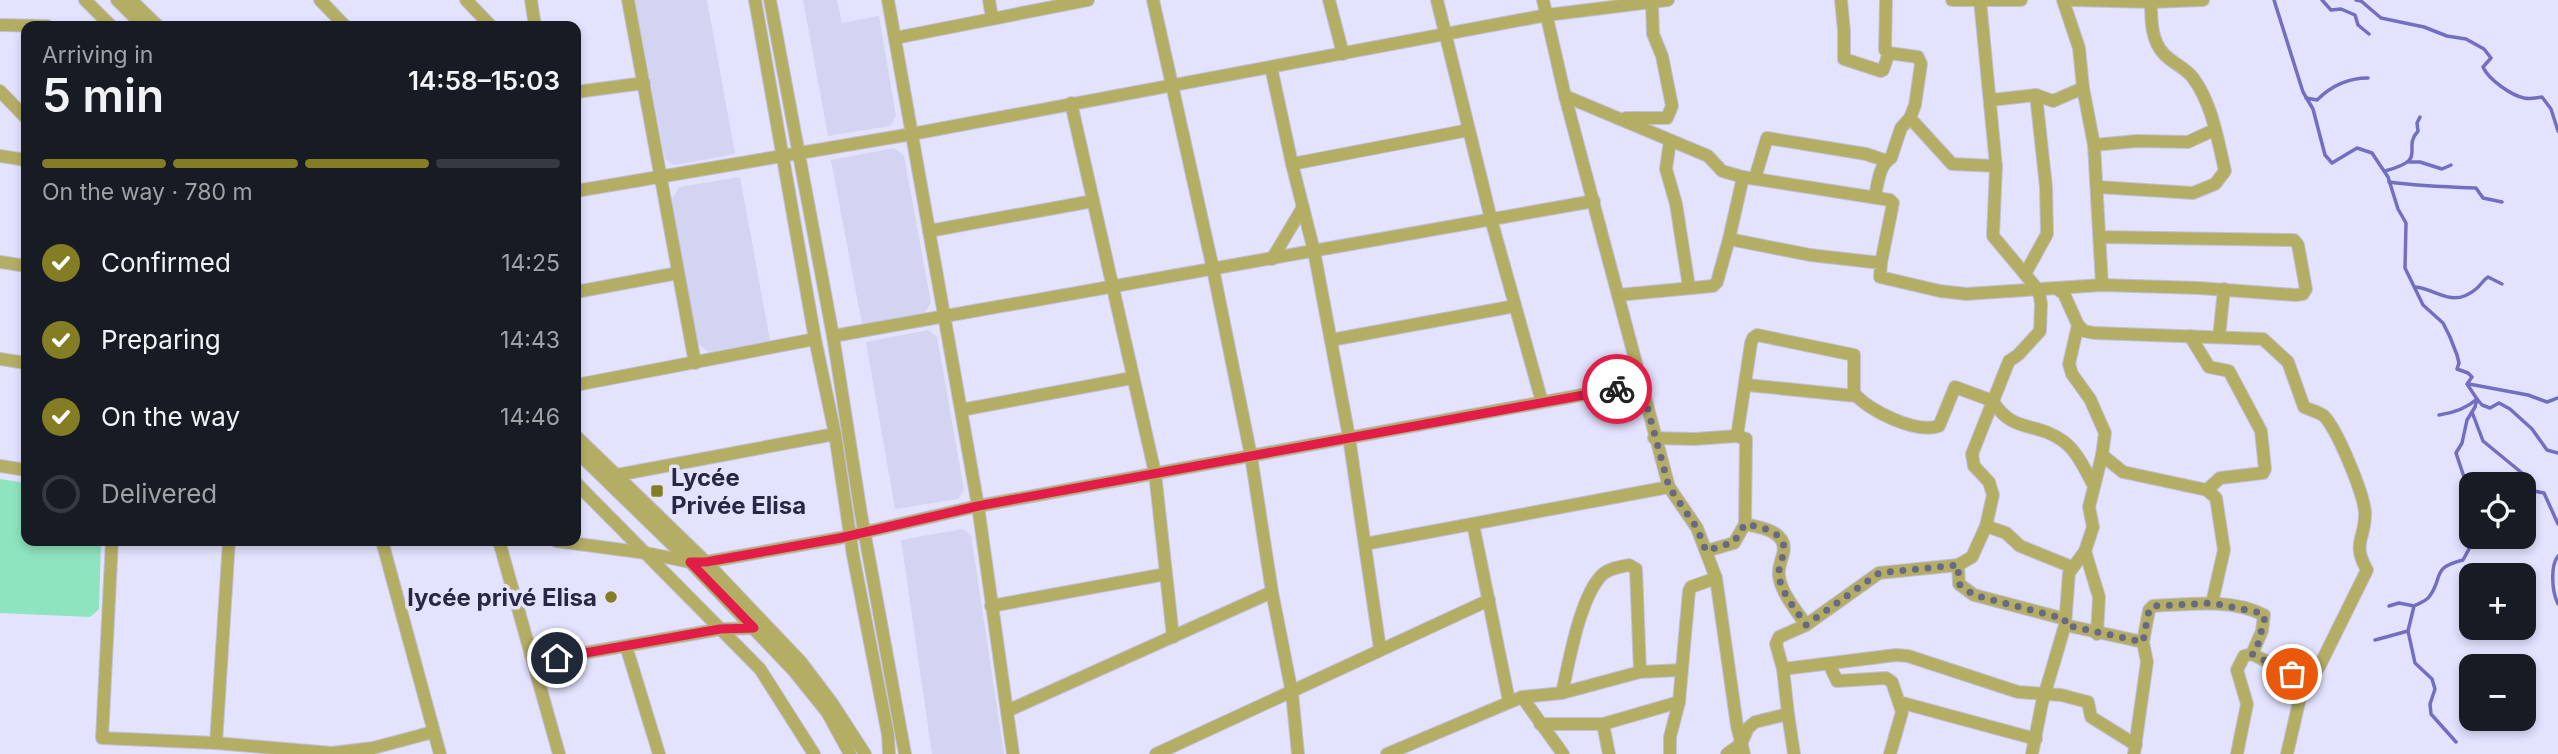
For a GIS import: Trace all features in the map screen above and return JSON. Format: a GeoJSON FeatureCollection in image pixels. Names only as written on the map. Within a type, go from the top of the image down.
{"type":"FeatureCollection","features":[{"type":"Feature","properties":{"kind":"street"},"geometry":{"type":"LineString","coordinates":[[85,0],[106,21]]}},
{"type":"Feature","properties":{"kind":"street"},"geometry":{"type":"LineString","coordinates":[[117,0],[138,21]]}},
{"type":"Feature","properties":{"kind":"street"},"geometry":{"type":"LineString","coordinates":[[131,0],[153,21]]}},
{"type":"Feature","properties":{"kind":"street"},"geometry":{"type":"LineString","coordinates":[[320,0],[340,21]]}},
{"type":"Feature","properties":{"kind":"street"},"geometry":{"type":"LineString","coordinates":[[466,0],[482,21]]}},
{"type":"Feature","properties":{"kind":"street"},"geometry":{"type":"LineString","coordinates":[[531,0],[534,21]]}},
{"type":"Feature","properties":{"kind":"street"},"geometry":{"type":"LineString","coordinates":[[628,0],[695,363]]}},
{"type":"Feature","properties":{"kind":"street"},"geometry":{"type":"LineString","coordinates":[[755,0],[815,339],[835,434],[850,535],[888,735],[889,754]]}},
{"type":"Feature","properties":{"kind":"street"},"geometry":{"type":"LineString","coordinates":[[770,0],[833,336],[905,754]]}},
{"type":"Feature","properties":{"kind":"street"},"geometry":{"type":"LineString","coordinates":[[888,0],[978,506],[1013,754]]}},
{"type":"Feature","properties":{"kind":"street"},"geometry":{"type":"LineString","coordinates":[[989,0],[992,18]]}},
{"type":"Feature","properties":{"kind":"street"},"geometry":{"type":"LineString","coordinates":[[895,38],[1050,4],[1088,0]]}},
{"type":"Feature","properties":{"kind":"street"},"geometry":{"type":"LineString","coordinates":[[1153,0],[1213,269],[1251,456],[1272,592],[1292,693],[1298,754]]}},
{"type":"Feature","properties":{"kind":"street"},"geometry":{"type":"LineString","coordinates":[[1329,0],[1343,54]]}},
{"type":"Feature","properties":{"kind":"street"},"geometry":{"type":"LineString","coordinates":[[1437,0],[1491,219],[1542,402]]}},
{"type":"Feature","properties":{"kind":"street"},"geometry":{"type":"LineString","coordinates":[[1543,0],[1565,96],[1654,438],[1669,487],[1697,528],[1716,578],[1742,749]]}},
{"type":"Feature","properties":{"kind":"street"},"geometry":{"type":"LineString","coordinates":[[581,190],[912,134],[1547,15],[1668,0]]}},
{"type":"Feature","properties":{"kind":"street"},"geometry":{"type":"LineString","coordinates":[[1841,0],[1844,59],[1884,70],[1889,53]]}},
{"type":"Feature","properties":{"kind":"street"},"geometry":{"type":"LineString","coordinates":[[1875,197],[1882,169],[1891,158],[1901,128],[1916,105],[1920,59],[1889,53],[1884,45],[1886,0]]}},
{"type":"Feature","properties":{"kind":"street"},"geometry":{"type":"LineString","coordinates":[[1952,0],[2021,0]]}},
{"type":"Feature","properties":{"kind":"street"},"geometry":{"type":"LineString","coordinates":[[1794,754],[1777,640],[1806,625],[1879,573],[1958,565],[1972,556],[1986,526],[1993,489],[1974,466],[1972,454],[2010,361],[2025,349],[2040,331],[2039,291],[1993,236],[1996,166],[1980,0]]}},
{"type":"Feature","properties":{"kind":"street"},"geometry":{"type":"LineString","coordinates":[[2063,0],[2079,48],[2083,88],[2094,145],[2102,285]]}},
{"type":"Feature","properties":{"kind":"street"},"geometry":{"type":"LineString","coordinates":[[2072,0],[2203,0]]}},
{"type":"Feature","properties":{"kind":"street"},"geometry":{"type":"LineString","coordinates":[[1619,118],[1667,118],[1671,113],[1662,56],[1653,34],[1652,2]]}},
{"type":"Feature","properties":{"kind":"street"},"geometry":{"type":"LineString","coordinates":[[2098,187],[2193,193],[2207,189],[2222,178],[2225,171],[2201,93],[2192,77],[2162,52],[2151,23],[2151,2]]}},
{"type":"Feature","properties":{"kind":"street"},"geometry":{"type":"LineString","coordinates":[[0,25],[21,25]]}},
{"type":"Feature","properties":{"kind":"street"},"geometry":{"type":"LineString","coordinates":[[1271,67],[1314,251],[1331,340],[1349,437],[1380,649]]}},
{"type":"Feature","properties":{"kind":"street"},"geometry":{"type":"LineString","coordinates":[[581,91],[643,83]]}},
{"type":"Feature","properties":{"kind":"street"},"geometry":{"type":"LineString","coordinates":[[1991,100],[2036,95],[2053,101],[2083,88]]}},
{"type":"Feature","properties":{"kind":"street"},"geometry":{"type":"LineString","coordinates":[[0,91],[21,113]]}},
{"type":"Feature","properties":{"kind":"street"},"geometry":{"type":"LineString","coordinates":[[2025,274],[2047,234],[2046,187],[2036,95]]}},
{"type":"Feature","properties":{"kind":"street"},"geometry":{"type":"LineString","coordinates":[[1565,96],[1708,156],[1722,171],[1890,200],[1893,203],[1880,277],[1940,291],[1987,294],[2102,285],[2303,294],[2306,284],[2297,242],[2100,237]]}},
{"type":"Feature","properties":{"kind":"street"},"geometry":{"type":"LineString","coordinates":[[1071,103],[1155,473],[1173,637]]}},
{"type":"Feature","properties":{"kind":"street"},"geometry":{"type":"LineString","coordinates":[[1910,118],[1952,164],[1996,166]]}},
{"type":"Feature","properties":{"kind":"street"},"geometry":{"type":"LineString","coordinates":[[1292,164],[1469,130]]}},
{"type":"Feature","properties":{"kind":"street"},"geometry":{"type":"LineString","coordinates":[[2094,145],[2137,141],[2188,142],[2214,130]]}},
{"type":"Feature","properties":{"kind":"street"},"geometry":{"type":"LineString","coordinates":[[1618,295],[1715,285],[1749,177],[1764,139],[1866,154],[1886,161]]}},
{"type":"Feature","properties":{"kind":"street"},"geometry":{"type":"LineString","coordinates":[[1670,141],[1666,169],[1676,204],[1689,288]]}},
{"type":"Feature","properties":{"kind":"street"},"geometry":{"type":"LineString","coordinates":[[0,156],[21,158]]}},
{"type":"Feature","properties":{"kind":"street"},"geometry":{"type":"LineString","coordinates":[[929,230],[1093,201]]}},
{"type":"Feature","properties":{"kind":"street"},"geometry":{"type":"LineString","coordinates":[[833,336],[1594,201]]}},
{"type":"Feature","properties":{"kind":"street"},"geometry":{"type":"LineString","coordinates":[[1272,259],[1303,207]]}},
{"type":"Feature","properties":{"kind":"street"},"geometry":{"type":"LineString","coordinates":[[1729,239],[1810,255],[1881,263]]}},
{"type":"Feature","properties":{"kind":"street"},"geometry":{"type":"LineString","coordinates":[[0,262],[21,265]]}},
{"type":"Feature","properties":{"kind":"street"},"geometry":{"type":"LineString","coordinates":[[581,291],[678,273]]}},
{"type":"Feature","properties":{"kind":"street"},"geometry":{"type":"LineString","coordinates":[[2056,288],[2064,294],[2078,325],[2084,331],[2263,339],[2288,362],[2302,404],[2323,415],[2336,437],[2353,472],[2365,510],[2358,552],[2367,570],[2320,665],[2310,681],[2303,685],[2287,754]]}},
{"type":"Feature","properties":{"kind":"street"},"geometry":{"type":"LineString","coordinates":[[2219,337],[2224,289]]}},
{"type":"Feature","properties":{"kind":"street"},"geometry":{"type":"LineString","coordinates":[[1331,340],[1515,306]]}},
{"type":"Feature","properties":{"kind":"street"},"geometry":{"type":"LineString","coordinates":[[2032,754],[2044,694],[2065,622],[2067,584],[2072,567],[2085,551],[2093,527],[2089,507],[2105,433],[2090,399],[2072,374],[2069,364],[2078,325]]}},
{"type":"Feature","properties":{"kind":"street"},"geometry":{"type":"LineString","coordinates":[[1737,436],[1747,385],[1751,342],[1757,335],[1854,355],[1856,396]]}},
{"type":"Feature","properties":{"kind":"street"},"geometry":{"type":"LineString","coordinates":[[2190,336],[2209,367],[2229,371],[2261,431],[2265,469],[2263,473],[2220,478],[2207,490]]}},
{"type":"Feature","properties":{"kind":"street"},"geometry":{"type":"LineString","coordinates":[[581,384],[815,339]]}},
{"type":"Feature","properties":{"kind":"street"},"geometry":{"type":"LineString","coordinates":[[0,359],[21,361]]}},
{"type":"Feature","properties":{"kind":"street"},"geometry":{"type":"LineString","coordinates":[[961,410],[1132,378]]}},
{"type":"Feature","properties":{"kind":"street"},"geometry":{"type":"LineString","coordinates":[[581,544],[690,562],[706,562],[850,535],[978,506],[1641,384]]}},
{"type":"Feature","properties":{"kind":"street"},"geometry":{"type":"LineString","coordinates":[[1747,385],[1856,396],[1888,418],[1932,428],[1941,424],[1955,387],[1993,401],[2008,420],[2052,434],[2064,442],[2076,454],[2094,486]]}},
{"type":"Feature","properties":{"kind":"street"},"geometry":{"type":"LineString","coordinates":[[617,475],[835,434]]}},
{"type":"Feature","properties":{"kind":"street"},"geometry":{"type":"LineString","coordinates":[[1654,438],[1737,436],[1743,437],[1746,443],[1745,524],[1734,542],[1706,551]]}},
{"type":"Feature","properties":{"kind":"street"},"geometry":{"type":"LineString","coordinates":[[581,441],[706,562],[801,662],[865,754]]}},
{"type":"Feature","properties":{"kind":"street"},"geometry":{"type":"LineString","coordinates":[[581,455],[690,562],[794,671],[827,712],[850,754]]}},
{"type":"Feature","properties":{"kind":"street"},"geometry":{"type":"LineString","coordinates":[[2102,455],[2123,472],[2207,490],[2216,498],[2224,550],[2212,603]]}},
{"type":"Feature","properties":{"kind":"street"},"geometry":{"type":"LineString","coordinates":[[0,466],[21,469]]}},
{"type":"Feature","properties":{"kind":"street"},"geometry":{"type":"LineString","coordinates":[[1365,544],[1669,487]]}},
{"type":"Feature","properties":{"kind":"street"},"geometry":{"type":"LineString","coordinates":[[581,488],[760,669],[814,754]]}},
{"type":"Feature","properties":{"kind":"street"},"geometry":{"type":"LineString","coordinates":[[1473,524],[1489,600],[1516,699],[1563,754]]}},
{"type":"Feature","properties":{"kind":"street"},"geometry":{"type":"LineString","coordinates":[[1745,524],[1763,527],[1781,537],[1784,553],[1779,576],[1783,589],[1806,625]]}},
{"type":"Feature","properties":{"kind":"street"},"geometry":{"type":"LineString","coordinates":[[1986,526],[2006,533],[2020,546],[2072,567]]}},
{"type":"Feature","properties":{"kind":"street"},"geometry":{"type":"LineString","coordinates":[[112,546],[102,738],[216,743],[332,754],[373,748],[433,732]]}},
{"type":"Feature","properties":{"kind":"street"},"geometry":{"type":"LineString","coordinates":[[216,743],[229,546]]}},
{"type":"Feature","properties":{"kind":"street"},"geometry":{"type":"LineString","coordinates":[[383,546],[440,754]]}},
{"type":"Feature","properties":{"kind":"street"},"geometry":{"type":"LineString","coordinates":[[500,546],[559,754]]}},
{"type":"Feature","properties":{"kind":"street"},"geometry":{"type":"LineString","coordinates":[[2085,551],[2099,597],[2097,634]]}},
{"type":"Feature","properties":{"kind":"street"},"geometry":{"type":"LineString","coordinates":[[1562,693],[1584,606],[1603,574],[1629,565],[1636,569],[1640,672]]}},
{"type":"Feature","properties":{"kind":"street"},"geometry":{"type":"LineString","coordinates":[[1958,565],[1959,584],[1974,595],[2097,634],[2143,642]]}},
{"type":"Feature","properties":{"kind":"street"},"geometry":{"type":"LineString","coordinates":[[992,606],[1166,574]]}},
{"type":"Feature","properties":{"kind":"street"},"geometry":{"type":"LineString","coordinates":[[1670,754],[1670,737],[1679,702],[1689,590],[1716,578]]}},
{"type":"Feature","properties":{"kind":"street"},"geometry":{"type":"LineString","coordinates":[[1007,712],[1272,592]]}},
{"type":"Feature","properties":{"kind":"street"},"geometry":{"type":"LineString","coordinates":[[1156,754],[1489,600]]}},
{"type":"Feature","properties":{"kind":"street"},"geometry":{"type":"LineString","coordinates":[[1783,669],[1896,655],[1908,656],[2018,692],[2061,695],[2088,702],[2091,706],[2091,717],[2135,750],[2147,662],[2143,642],[2149,610],[2153,606],[2212,603],[2264,615],[2262,631],[2252,654]]}},
{"type":"Feature","properties":{"kind":"street"},"geometry":{"type":"LineString","coordinates":[[534,662],[720,629],[754,628]]}},
{"type":"Feature","properties":{"kind":"street"},"geometry":{"type":"LineString","coordinates":[[626,646],[659,754]]}},
{"type":"Feature","properties":{"kind":"street"},"geometry":{"type":"LineString","coordinates":[[2236,754],[2247,704],[2237,670],[2244,656],[2252,654],[2292,674],[2303,685]]}},
{"type":"Feature","properties":{"kind":"street"},"geometry":{"type":"LineString","coordinates":[[1829,664],[1837,681],[1889,679],[1902,712],[1891,753]]}},
{"type":"Feature","properties":{"kind":"street"},"geometry":{"type":"LineString","coordinates":[[1387,754],[1516,699],[1562,693],[1640,672],[1681,670]]}},
{"type":"Feature","properties":{"kind":"street"},"geometry":{"type":"LineString","coordinates":[[1540,724],[1603,724],[1679,702]]}},
{"type":"Feature","properties":{"kind":"street"},"geometry":{"type":"LineString","coordinates":[[1899,702],[2036,739]]}},
{"type":"Feature","properties":{"kind":"street"},"geometry":{"type":"LineString","coordinates":[[1742,749],[1748,728],[1755,722],[1788,714]]}},
{"type":"Feature","properties":{"kind":"street"},"geometry":{"type":"LineString","coordinates":[[1603,724],[1609,754]]}},
{"type":"Feature","properties":{"kind":"street"},"geometry":{"type":"LineString","coordinates":[[1727,754],[1742,749]]}},
{"type":"Feature","properties":{"kind":"shaded area"},"geometry":{"type":"Polygon","coordinates":[[[635,0],[707,0],[735,154],[674,165],[665,159],[635,0]]]}},
{"type":"Feature","properties":{"kind":"shaded area"},"geometry":{"type":"Polygon","coordinates":[[[803,0],[837,0],[842,23],[879,16],[896,116],[890,126],[828,136],[803,0]]]}},
{"type":"Feature","properties":{"kind":"shaded area"},"geometry":{"type":"Polygon","coordinates":[[[894,148],[904,156],[931,303],[924,313],[862,324],[831,160],[894,148]]]}},
{"type":"Feature","properties":{"kind":"shaded area"},"geometry":{"type":"Polygon","coordinates":[[[740,177],[770,341],[709,352],[697,343],[672,199],[679,187],[740,177]]]}},
{"type":"Feature","properties":{"kind":"shaded area"},"geometry":{"type":"Polygon","coordinates":[[[928,330],[937,337],[964,490],[958,499],[895,509],[866,342],[928,330]]]}},
{"type":"Feature","properties":{"kind":"shaded area"},"geometry":{"type":"Polygon","coordinates":[[[963,529],[971,535],[1004,754],[932,754],[901,540],[963,529]]]}},
{"type":"Feature","properties":{"kind":"green space"},"geometry":{"type":"Polygon","coordinates":[[[0,479],[21,482],[21,546],[101,546],[99,609],[90,617],[0,613],[0,479]]]}},
{"type":"Feature","properties":{"kind":"waterway"},"geometry":{"type":"LineString","coordinates":[[2274,0],[2303,92],[2313,109],[2325,155],[2332,163],[2357,148],[2372,153],[2388,177],[2398,209],[2406,223],[2405,268],[2423,305],[2443,323],[2457,355],[2457,369],[2472,377],[2467,384],[2477,399],[2456,453],[2468,489],[2465,526],[2470,537],[2469,549],[2463,560],[2442,570],[2429,597],[2414,606],[2408,631],[2415,663],[2432,679],[2435,689],[2430,704],[2431,714],[2456,742]]}},
{"type":"Feature","properties":{"kind":"waterway"},"geometry":{"type":"LineString","coordinates":[[2322,0],[2331,10],[2341,9],[2355,15],[2358,25],[2369,34]]}},
{"type":"Feature","properties":{"kind":"waterway"},"geometry":{"type":"LineString","coordinates":[[2356,0],[2361,1],[2381,18],[2466,39],[2484,49],[2491,58],[2483,67],[2490,77],[2519,96],[2542,97],[2551,109],[2558,131]]}},
{"type":"Feature","properties":{"kind":"waterway"},"geometry":{"type":"LineString","coordinates":[[2306,98],[2317,100],[2341,84],[2368,78]]}},
{"type":"Feature","properties":{"kind":"waterway"},"geometry":{"type":"LineString","coordinates":[[2385,171],[2399,167],[2411,158],[2420,117]]}},
{"type":"Feature","properties":{"kind":"waterway"},"geometry":{"type":"LineString","coordinates":[[2409,162],[2420,162],[2442,169],[2451,165]]}},
{"type":"Feature","properties":{"kind":"waterway"},"geometry":{"type":"LineString","coordinates":[[2389,182],[2476,188],[2483,198],[2502,202]]}},
{"type":"Feature","properties":{"kind":"waterway"},"geometry":{"type":"LineString","coordinates":[[2415,287],[2452,298],[2467,295],[2488,277],[2502,284]]}},
{"type":"Feature","properties":{"kind":"waterway"},"geometry":{"type":"LineString","coordinates":[[2469,384],[2528,395],[2547,402],[2558,398]]}},
{"type":"Feature","properties":{"kind":"waterway"},"geometry":{"type":"LineString","coordinates":[[2439,415],[2460,410],[2477,399],[2490,408],[2499,403],[2532,429],[2547,450],[2558,453]]}},
{"type":"Feature","properties":{"kind":"waterway"},"geometry":{"type":"LineString","coordinates":[[2472,412],[2483,441],[2522,473],[2534,491],[2544,493],[2558,524]]}},
{"type":"Feature","properties":{"kind":"waterway"},"geometry":{"type":"LineString","coordinates":[[2558,556],[2553,579],[2558,604]]}},
{"type":"Feature","properties":{"kind":"waterway"},"geometry":{"type":"LineString","coordinates":[[2389,606],[2399,603],[2414,606]]}},
{"type":"Feature","properties":{"kind":"waterway"},"geometry":{"type":"LineString","coordinates":[[2375,640],[2408,631]]}},
{"type":"Feature","properties":{"kind":"way so far"},"geometry":{"type":"LineString","coordinates":[[1617,389],[1641,384],[1669,487],[1697,528],[1706,551],[1734,542],[1745,524],[1763,527],[1781,537],[1784,553],[1779,576],[1783,589],[1806,625],[1879,573],[1958,565],[1959,584],[1974,595],[2065,619],[2065,625],[2097,634],[2143,642],[2149,610],[2153,606],[2212,603],[2261,613],[2265,617],[2262,631],[2252,654],[2292,674]]}},
{"type":"Feature","properties":{"kind":"place","name":"Lycée Privée Elisa"},"geometry":{"type":"Point","coordinates":[657,491]}},
{"type":"Feature","properties":{"kind":"place","name":"lycée privé Elisa"},"geometry":{"type":"Point","coordinates":[611,597]}},
{"type":"Feature","properties":{"kind":"route"},"geometry":{"type":"LineString","coordinates":[[557,658],[720,629],[754,628],[690,562],[706,562],[840,538],[978,506],[1617,389]]}}]}
